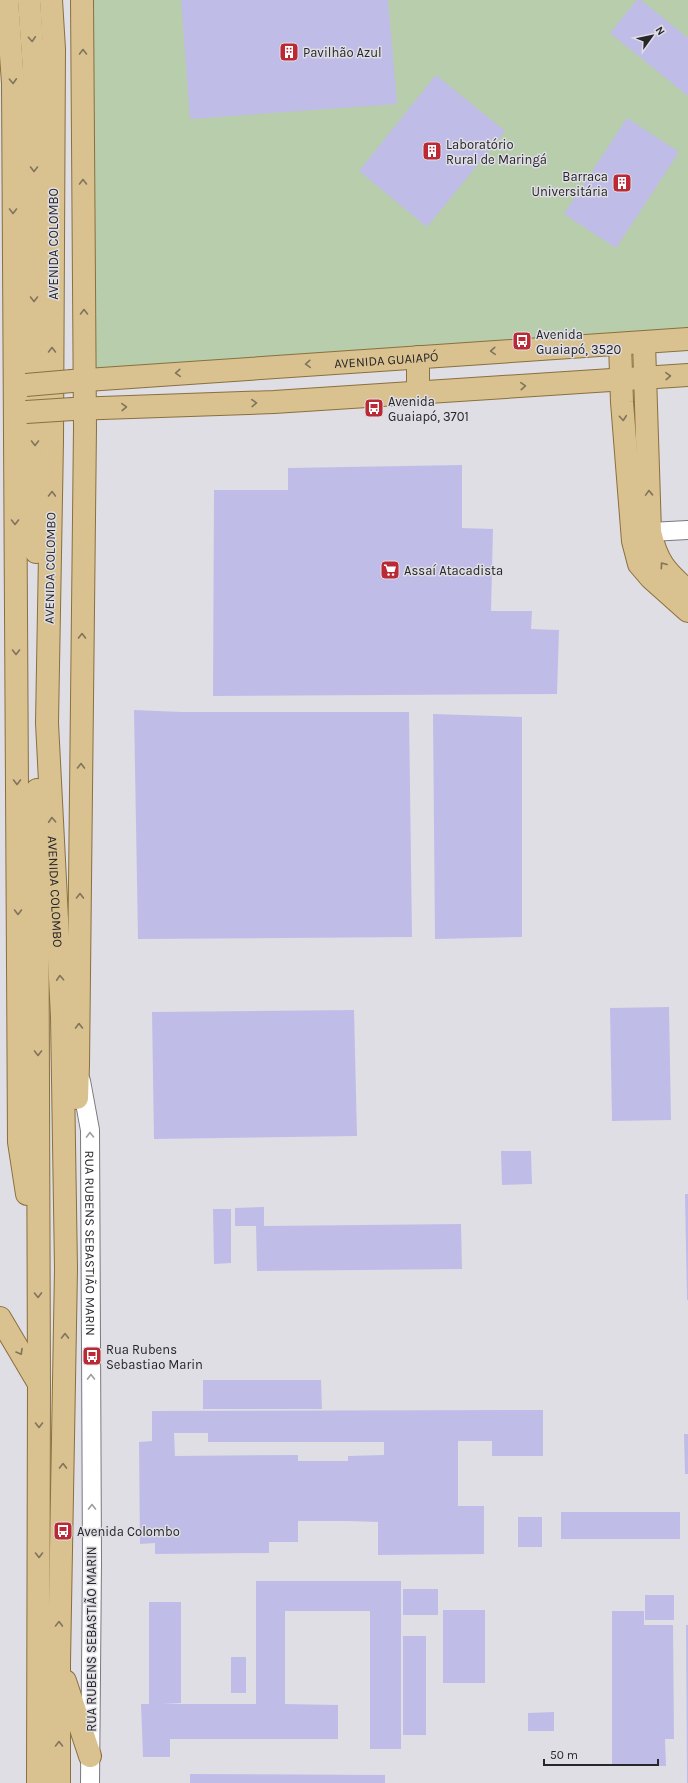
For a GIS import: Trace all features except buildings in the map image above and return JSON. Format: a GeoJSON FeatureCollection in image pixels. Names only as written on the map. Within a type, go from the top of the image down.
{"type":"FeatureCollection","features":[{"type":"Feature","properties":{"kind":"main road"},"geometry":{"type":"LineString","coordinates":[[6,0],[13,83],[13,413],[19,1142],[38,1267]]}},
{"type":"Feature","properties":{"kind":"main road","name":"AVENIDA COLOMBO"},"geometry":{"type":"LineString","coordinates":[[29,0],[34,70],[38,1267],[40,1386],[38,1783]]}},
{"type":"Feature","properties":{"kind":"main road","name":"AVENIDA COLOMBO"},"geometry":{"type":"LineString","coordinates":[[51,0],[54,49],[52,441],[47,724],[62,1016],[66,1269],[59,1663],[59,1783]]}},
{"type":"Feature","properties":{"kind":"main road"},"geometry":{"type":"LineString","coordinates":[[66,1269],[78,1065],[78,380],[82,0]]}},
{"type":"Feature","properties":{"kind":"main road","name":"AVENIDA GUAIAPÓ"},"geometry":{"type":"LineString","coordinates":[[13,386],[78,380],[688,339]]}},
{"type":"Feature","properties":{"kind":"main road"},"geometry":{"type":"LineString","coordinates":[[644,343],[650,532],[654,550],[660,563],[673,578],[688,590]]}},
{"type":"Feature","properties":{"kind":"main road"},"geometry":{"type":"LineString","coordinates":[[620,344],[620,379],[633,541],[639,564],[651,578],[688,611]]}},
{"type":"Feature","properties":{"kind":"main road"},"geometry":{"type":"LineString","coordinates":[[418,357],[418,393]]}},
{"type":"Feature","properties":{"kind":"main road"},"geometry":{"type":"LineString","coordinates":[[13,413],[79,409],[274,402],[688,375]]}},
{"type":"Feature","properties":{"kind":"main road"},"geometry":{"type":"LineString","coordinates":[[0,1318],[40,1386]]}},
{"type":"Feature","properties":{"kind":"main road"},"geometry":{"type":"LineString","coordinates":[[59,1663],[90,1756]]}},
{"type":"Feature","properties":{"kind":"street"},"geometry":{"type":"LineString","coordinates":[[650,532],[688,530]]}},
{"type":"Feature","properties":{"kind":"street","name":"RUA RUBENS SEBASTIÃO MARIN"},"geometry":{"type":"LineString","coordinates":[[78,1065],[90,1130],[92,1562],[90,1783]]}},
{"type":"Feature","properties":{"kind":"green space"},"geometry":{"type":"Polygon","coordinates":[[[82,0],[688,0],[688,339],[84,379],[82,0]]]}},
{"type":"Feature","properties":{"kind":"place","name":"Pavilhão Azul"},"geometry":{"type":"Point","coordinates":[289,52]}},
{"type":"Feature","properties":{"kind":"place","name":"Laboratório Rural de Maringá"},"geometry":{"type":"Point","coordinates":[432,151]}},
{"type":"Feature","properties":{"kind":"place","name":"Barraca Universitária"},"geometry":{"type":"Point","coordinates":[622,183]}},
{"type":"Feature","properties":{"kind":"place","name":"Avenida Guaiapó, 3520"},"geometry":{"type":"Point","coordinates":[522,341]}},
{"type":"Feature","properties":{"kind":"place","name":"Avenida Guaiapó, 3701"},"geometry":{"type":"Point","coordinates":[374,408]}},
{"type":"Feature","properties":{"kind":"place","name":"Assaí Atacadista"},"geometry":{"type":"Point","coordinates":[390,570]}},
{"type":"Feature","properties":{"kind":"place","name":"Rua Rubens Sebastiao Marin"},"geometry":{"type":"Point","coordinates":[92,1356]}},
{"type":"Feature","properties":{"kind":"place","name":"Avenida Colombo"},"geometry":{"type":"Point","coordinates":[63,1531]}}]}
